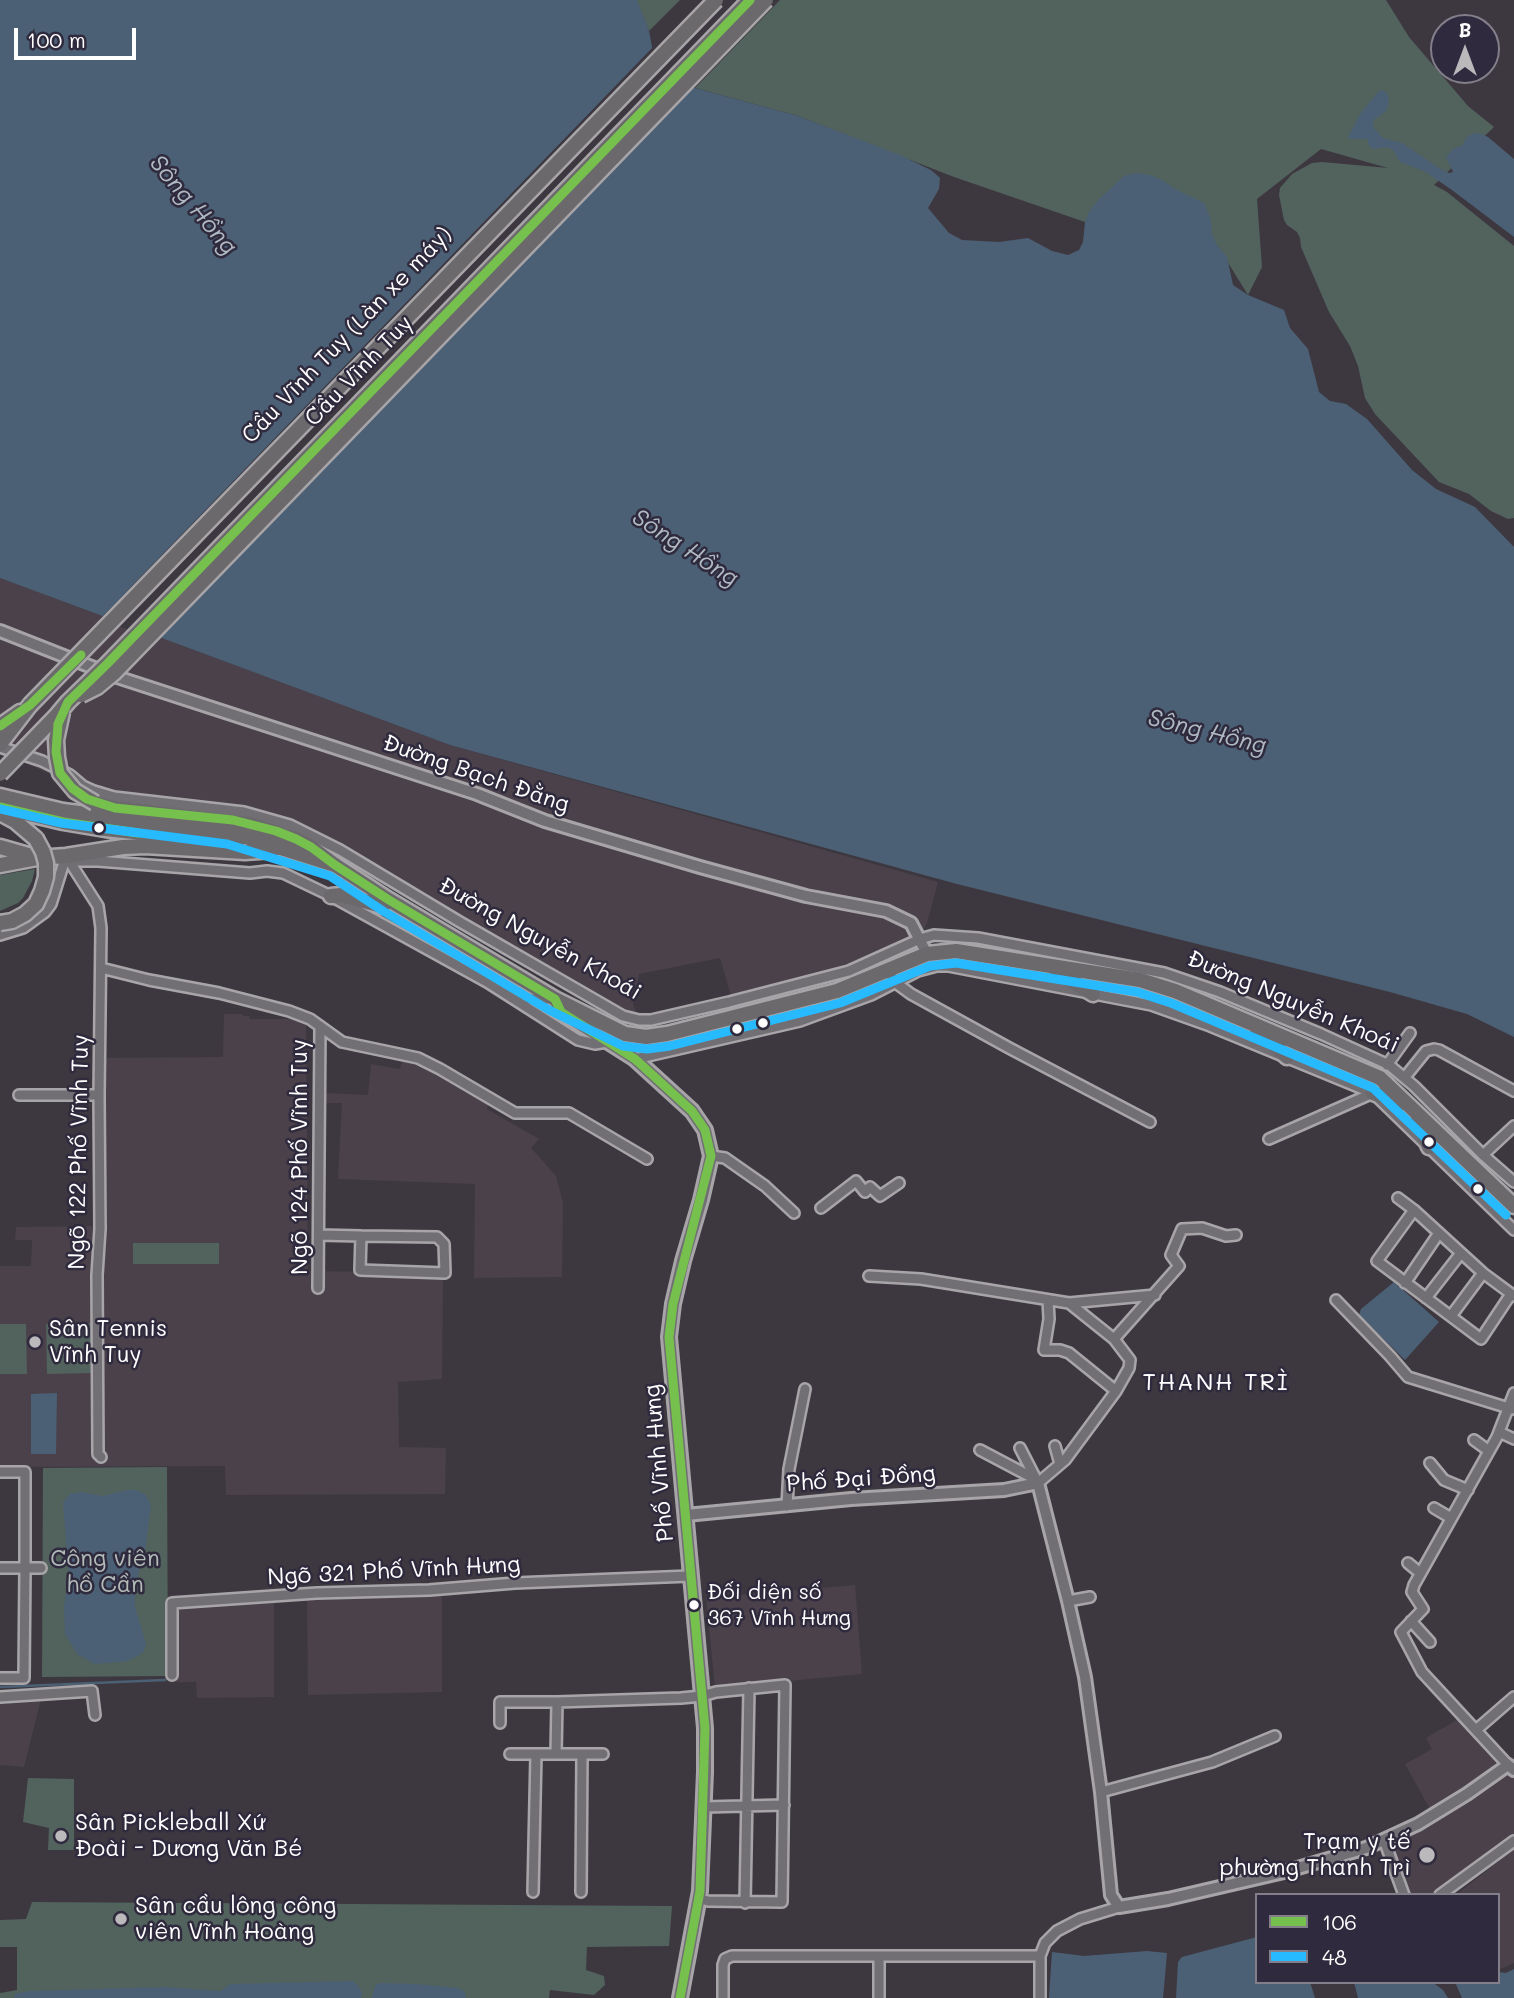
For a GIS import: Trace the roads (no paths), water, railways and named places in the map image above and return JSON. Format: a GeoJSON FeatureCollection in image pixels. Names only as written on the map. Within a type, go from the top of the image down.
{"type":"FeatureCollection","features":[{"type":"Feature","properties":{"kind":"main road","name":"Cầu Vĩnh Tuy (Làn xe máy)"},"geometry":{"type":"LineString","coordinates":[[30,705],[46,678],[703,0]]}},
{"type":"Feature","properties":{"kind":"main road","name":"Cầu Vĩnh Tuy"},"geometry":{"type":"LineString","coordinates":[[0,746],[30,705],[716,0]]}},
{"type":"Feature","properties":{"kind":"main road","name":"Cầu Vĩnh Tuy"},"geometry":{"type":"LineString","coordinates":[[0,774],[750,0]]}},
{"type":"Feature","properties":{"kind":"main road"},"geometry":{"type":"LineString","coordinates":[[335,865],[312,847],[296,839],[246,823],[115,808],[95,803],[75,791],[60,773],[56,752],[58,724],[68,702],[97,687],[116,672],[766,0]]}},
{"type":"Feature","properties":{"kind":"main road"},"geometry":{"type":"LineString","coordinates":[[0,726],[30,705]]}},
{"type":"Feature","properties":{"kind":"main road","name":"Đường Nguyễn Khoái"},"geometry":{"type":"LineString","coordinates":[[0,796],[74,813],[230,832],[335,865],[389,901],[555,999],[625,1034],[646,1037],[667,1034],[892,977],[927,954],[956,951],[1140,980],[1175,990],[1380,1078],[1514,1206]]}},
{"type":"Feature","properties":{"kind":"main road","name":"Đường Nguyễn Khoái"},"geometry":{"type":"LineString","coordinates":[[0,807],[105,829],[275,847]]}},
{"type":"Feature","properties":{"kind":"main road"},"geometry":{"type":"LineString","coordinates":[[0,813],[15,821],[36,839],[46,863],[46,877],[36,904],[12,921],[0,923]]}},
{"type":"Feature","properties":{"kind":"main road"},"geometry":{"type":"LineString","coordinates":[[0,847],[37,858]]}},
{"type":"Feature","properties":{"kind":"main road"},"geometry":{"type":"LineString","coordinates":[[0,865],[123,847],[244,852],[275,847]]}},
{"type":"Feature","properties":{"kind":"main road"},"geometry":{"type":"LineString","coordinates":[[331,896],[341,895],[382,906],[389,901]]}},
{"type":"Feature","properties":{"kind":"main road"},"geometry":{"type":"LineString","coordinates":[[1050,967],[1093,994]]}},
{"type":"Feature","properties":{"kind":"main road"},"geometry":{"type":"LineString","coordinates":[[555,999],[561,1012],[635,1059],[692,1111],[705,1130],[711,1156]]}},
{"type":"Feature","properties":{"kind":"main road"},"geometry":{"type":"LineString","coordinates":[[1250,1023],[1287,1057]]}},
{"type":"Feature","properties":{"kind":"main road"},"geometry":{"type":"LineString","coordinates":[[1373,1093],[1411,1109],[1429,1147]]}},
{"type":"Feature","properties":{"kind":"main road","name":"Phố Vĩnh Hưng"},"geometry":{"type":"LineString","coordinates":[[680,1998],[700,1899],[705,1739],[669,1336],[683,1261],[711,1156]]}},
{"type":"Feature","properties":{"kind":"street","name":"Đường Bạch Đằng"},"geometry":{"type":"LineString","coordinates":[[0,631],[117,677],[477,794],[545,821],[806,896],[886,911],[911,923],[927,954]]}},
{"type":"Feature","properties":{"kind":"street","name":"Đường Nguyễn Khoái"},"geometry":{"type":"LineString","coordinates":[[0,746],[42,761],[70,775],[83,786],[114,797],[244,813],[290,825],[340,850],[624,1016],[639,1020],[651,1020],[716,1005],[849,971],[934,935],[978,938],[1164,973],[1220,992],[1387,1065],[1405,1077],[1514,1182]]}},
{"type":"Feature","properties":{"kind":"street"},"geometry":{"type":"LineString","coordinates":[[0,935],[23,928],[45,912],[51,904],[66,856],[78,861],[97,860],[250,873],[283,873],[331,896],[487,982],[578,1040],[595,1044],[607,1042]]}},
{"type":"Feature","properties":{"kind":"street","name":"Ngõ 122 Phố Vĩnh Tuy"},"geometry":{"type":"LineString","coordinates":[[66,856],[97,906],[101,928],[100,1229],[97,1275],[98,1454],[101,1457]]}},
{"type":"Feature","properties":{"kind":"street","name":"Đường Nguyễn Khoái"},"geometry":{"type":"LineString","coordinates":[[635,1059],[800,1021],[871,995],[892,977],[937,966],[1151,1005],[1373,1093],[1514,1230]]}},
{"type":"Feature","properties":{"kind":"street","name":"Ngõ 124 Phố Vĩnh Tuy"},"geometry":{"type":"LineString","coordinates":[[101,968],[289,1011],[310,1019],[342,1042],[418,1058],[515,1113],[569,1113],[647,1158]]}},
{"type":"Feature","properties":{"kind":"street"},"geometry":{"type":"LineString","coordinates":[[892,977],[911,994],[958,1021],[1150,1122]]}},
{"type":"Feature","properties":{"kind":"street"},"geometry":{"type":"LineString","coordinates":[[512,999],[555,999]]}},
{"type":"Feature","properties":{"kind":"street","name":"Ngõ 124 Phố Vĩnh Tuy"},"geometry":{"type":"LineString","coordinates":[[318,1288],[320,1026]]}},
{"type":"Feature","properties":{"kind":"street"},"geometry":{"type":"LineString","coordinates":[[1387,1065],[1409,1033]]}},
{"type":"Feature","properties":{"kind":"street"},"geometry":{"type":"LineString","coordinates":[[1405,1077],[1426,1051],[1434,1049],[1514,1091]]}},
{"type":"Feature","properties":{"kind":"street"},"geometry":{"type":"LineString","coordinates":[[1269,1139],[1373,1093]]}},
{"type":"Feature","properties":{"kind":"street"},"geometry":{"type":"LineString","coordinates":[[19,1095],[99,1095]]}},
{"type":"Feature","properties":{"kind":"street"},"geometry":{"type":"LineString","coordinates":[[1483,1155],[1514,1126]]}},
{"type":"Feature","properties":{"kind":"street"},"geometry":{"type":"LineString","coordinates":[[711,1156],[725,1158],[765,1186],[794,1213]]}},
{"type":"Feature","properties":{"kind":"street"},"geometry":{"type":"LineString","coordinates":[[821,1208],[856,1181],[865,1192],[870,1187],[880,1195],[899,1183]]}},
{"type":"Feature","properties":{"kind":"street"},"geometry":{"type":"LineString","coordinates":[[1398,1198],[1414,1210],[1483,1273],[1513,1295],[1481,1339],[1377,1261],[1414,1210]]}},
{"type":"Feature","properties":{"kind":"street"},"geometry":{"type":"LineString","coordinates":[[1069,1303],[1114,1339],[1179,1266],[1171,1255],[1182,1229],[1202,1228],[1226,1236],[1236,1235]]}},
{"type":"Feature","properties":{"kind":"street"},"geometry":{"type":"LineString","coordinates":[[1405,1283],[1439,1233]]}},
{"type":"Feature","properties":{"kind":"street"},"geometry":{"type":"LineString","coordinates":[[319,1235],[437,1237],[444,1244],[445,1273],[360,1270],[361,1236]]}},
{"type":"Feature","properties":{"kind":"street"},"geometry":{"type":"LineString","coordinates":[[1426,1298],[1461,1253]]}},
{"type":"Feature","properties":{"kind":"street"},"geometry":{"type":"LineString","coordinates":[[1451,1316],[1483,1273]]}},
{"type":"Feature","properties":{"kind":"street"},"geometry":{"type":"LineString","coordinates":[[869,1276],[921,1279],[1069,1303],[1155,1295]]}},
{"type":"Feature","properties":{"kind":"street"},"geometry":{"type":"LineString","coordinates":[[1048,1300],[1049,1319],[1044,1350],[1069,1353],[1116,1391]]}},
{"type":"Feature","properties":{"kind":"street"},"geometry":{"type":"LineString","coordinates":[[1336,1300],[1408,1377],[1512,1409]]}},
{"type":"Feature","properties":{"kind":"street","name":"Phố Đại Đồng"},"geometry":{"type":"LineString","coordinates":[[686,1515],[890,1496],[1004,1490],[1037,1482],[1060,1464],[1082,1440],[1116,1391],[1130,1360],[1114,1339]]}},
{"type":"Feature","properties":{"kind":"street"},"geometry":{"type":"LineString","coordinates":[[787,1506],[789,1469],[805,1389]]}},
{"type":"Feature","properties":{"kind":"street"},"geometry":{"type":"LineString","coordinates":[[1040,1998],[1040,1956],[1045,1943],[1057,1931],[1080,1919],[1119,1907],[1168,1899],[1332,1859],[1418,1824],[1511,1767],[1422,1672],[1401,1632],[1423,1609],[1412,1592],[1420,1573],[1512,1409],[1514,1393]]}},
{"type":"Feature","properties":{"kind":"street"},"geometry":{"type":"LineString","coordinates":[[1499,1432],[1514,1439]]}},
{"type":"Feature","properties":{"kind":"street"},"geometry":{"type":"LineString","coordinates":[[1474,1440],[1489,1451]]}},
{"type":"Feature","properties":{"kind":"street"},"geometry":{"type":"LineString","coordinates":[[1055,1446],[1060,1464]]}},
{"type":"Feature","properties":{"kind":"street"},"geometry":{"type":"LineString","coordinates":[[1020,1448],[1037,1482],[1069,1601],[1085,1677],[1101,1792],[1111,1895],[1119,1907]]}},
{"type":"Feature","properties":{"kind":"street"},"geometry":{"type":"LineString","coordinates":[[980,1450],[1037,1482]]}},
{"type":"Feature","properties":{"kind":"street"},"geometry":{"type":"LineString","coordinates":[[1430,1462],[1444,1480],[1468,1490]]}},
{"type":"Feature","properties":{"kind":"street"},"geometry":{"type":"LineString","coordinates":[[0,1472],[25,1472],[24,1678],[0,1678]]}},
{"type":"Feature","properties":{"kind":"street"},"geometry":{"type":"LineString","coordinates":[[1434,1508],[1451,1518]]}},
{"type":"Feature","properties":{"kind":"street"},"geometry":{"type":"LineString","coordinates":[[1408,1563],[1420,1573]]}},
{"type":"Feature","properties":{"kind":"street"},"geometry":{"type":"LineString","coordinates":[[0,1568],[41,1568]]}},
{"type":"Feature","properties":{"kind":"street","name":"Ngõ 321 Phố Vĩnh Hưng"},"geometry":{"type":"LineString","coordinates":[[172,1675],[172,1603],[317,1593],[429,1590],[515,1583],[690,1576]]}},
{"type":"Feature","properties":{"kind":"street"},"geometry":{"type":"LineString","coordinates":[[1069,1601],[1090,1597]]}},
{"type":"Feature","properties":{"kind":"street"},"geometry":{"type":"LineString","coordinates":[[1411,1621],[1430,1642]]}},
{"type":"Feature","properties":{"kind":"street"},"geometry":{"type":"LineString","coordinates":[[500,1723],[500,1702],[702,1696],[716,1692],[785,1685],[782,1902],[745,1903],[700,1899]]}},
{"type":"Feature","properties":{"kind":"street"},"geometry":{"type":"LineString","coordinates":[[745,1903],[749,1688]]}},
{"type":"Feature","properties":{"kind":"street"},"geometry":{"type":"LineString","coordinates":[[0,1697],[92,1691],[95,1715]]}},
{"type":"Feature","properties":{"kind":"street"},"geometry":{"type":"LineString","coordinates":[[1476,1730],[1514,1697]]}},
{"type":"Feature","properties":{"kind":"street"},"geometry":{"type":"LineString","coordinates":[[556,1702],[556,1754]]}},
{"type":"Feature","properties":{"kind":"street"},"geometry":{"type":"LineString","coordinates":[[1101,1792],[1212,1762],[1275,1736]]}},
{"type":"Feature","properties":{"kind":"street"},"geometry":{"type":"LineString","coordinates":[[510,1754],[603,1754]]}},
{"type":"Feature","properties":{"kind":"street"},"geometry":{"type":"LineString","coordinates":[[533,1892],[536,1754]]}},
{"type":"Feature","properties":{"kind":"street"},"geometry":{"type":"LineString","coordinates":[[582,1754],[582,1892]]}},
{"type":"Feature","properties":{"kind":"street"},"geometry":{"type":"LineString","coordinates":[[704,1807],[784,1805]]}},
{"type":"Feature","properties":{"kind":"street"},"geometry":{"type":"LineString","coordinates":[[1384,1840],[1403,1893]]}},
{"type":"Feature","properties":{"kind":"street"},"geometry":{"type":"LineString","coordinates":[[1443,1893],[1514,1841]]}},
{"type":"Feature","properties":{"kind":"street"},"geometry":{"type":"LineString","coordinates":[[723,1998],[723,1965],[725,1959],[732,1956],[1040,1956]]}},
{"type":"Feature","properties":{"kind":"street"},"geometry":{"type":"LineString","coordinates":[[879,1957],[879,1998]]}},
{"type":"Feature","properties":{"kind":"water","name":"Sông Hồng"},"geometry":{"type":"Polygon","coordinates":[[[0,0],[637,0],[649,31],[658,78],[798,116],[900,155],[931,170],[940,178],[939,189],[928,208],[949,233],[962,240],[999,242],[1028,238],[1052,251],[1068,255],[1079,250],[1083,242],[1085,222],[1099,199],[1124,176],[1135,173],[1164,181],[1204,203],[1211,220],[1212,234],[1227,257],[1233,285],[1248,295],[1284,310],[1290,328],[1308,349],[1319,392],[1330,401],[1346,404],[1367,419],[1412,470],[1436,489],[1475,507],[1514,547],[1514,1037],[1467,1014],[1390,992],[957,884],[450,745],[0,578],[0,0]]]}},
{"type":"Feature","properties":{"kind":"water"},"geometry":{"type":"Polygon","coordinates":[[[1382,90],[1387,93],[1389,99],[1387,110],[1374,120],[1373,127],[1383,138],[1402,143],[1439,168],[1453,172],[1446,157],[1475,133],[1488,137],[1514,159],[1514,237],[1424,171],[1400,162],[1394,151],[1388,147],[1373,149],[1366,139],[1348,137],[1360,114],[1382,90]]]}},
{"type":"Feature","properties":{"kind":"water"},"geometry":{"type":"Polygon","coordinates":[[[1394,1282],[1439,1322],[1405,1360],[1359,1315],[1361,1309],[1394,1282]]]}},
{"type":"Feature","properties":{"kind":"water"},"geometry":{"type":"Polygon","coordinates":[[[57,1393],[56,1454],[31,1454],[31,1394],[57,1393]]]}},
{"type":"Feature","properties":{"kind":"water"},"geometry":{"type":"Polygon","coordinates":[[[127,1490],[145,1494],[151,1505],[146,1546],[135,1586],[135,1607],[146,1644],[144,1651],[127,1661],[95,1664],[77,1654],[65,1634],[64,1605],[69,1577],[63,1503],[70,1494],[81,1492],[103,1496],[127,1490]]]}},
{"type":"Feature","properties":{"kind":"water"},"geometry":{"type":"Polygon","coordinates":[[[1255,1938],[1255,1984],[1311,1984],[1315,1998],[1176,1998],[1178,1962],[1182,1957],[1255,1938]]]}},
{"type":"Feature","properties":{"kind":"water"},"geometry":{"type":"Polygon","coordinates":[[[1147,1951],[1167,1953],[1163,1998],[1049,1998],[1052,1952],[1084,1956],[1147,1951]]]}},
{"type":"Feature","properties":{"kind":"water"},"geometry":{"type":"Polygon","coordinates":[[[1514,1969],[1514,1998],[1462,1998],[1456,1984],[1500,1984],[1500,1972],[1514,1969]]]}},
{"type":"Feature","properties":{"kind":"water"},"geometry":{"type":"Polygon","coordinates":[[[352,1981],[358,1985],[361,1998],[14,1998],[15,1994],[29,1991],[165,1987],[220,1991],[231,1984],[352,1981]]]}},
{"type":"Feature","properties":{"kind":"water"},"geometry":{"type":"Polygon","coordinates":[[[379,1983],[458,1988],[465,1992],[466,1998],[372,1998],[375,1986],[379,1983]]]}},
{"type":"Feature","properties":{"kind":"water"},"geometry":{"type":"Polygon","coordinates":[[[1354,1984],[1435,1984],[1448,1998],[1358,1998],[1354,1984]]]}},
{"type":"Feature","properties":{"kind":"waterway"},"geometry":{"type":"LineString","coordinates":[[0,1687],[165,1680]]}},
{"type":"Feature","properties":{"kind":"place","name":"Sân Tennis Vĩnh Tuy"},"geometry":{"type":"Point","coordinates":[35,1342]}},
{"type":"Feature","properties":{"kind":"place","name":"Đối diện số 367 Vĩnh Hưng"},"geometry":{"type":"Point","coordinates":[694,1605]}},
{"type":"Feature","properties":{"kind":"place","name":"Sân Pickleball Xứ Đoài - Dương Văn Bé"},"geometry":{"type":"Point","coordinates":[61,1836]}},
{"type":"Feature","properties":{"kind":"place","name":"Trạm y tế phường Thanh Trì"},"geometry":{"type":"Point","coordinates":[1427,1855]}},
{"type":"Feature","properties":{"kind":"place","name":"Sân cầu lông công viên Vĩnh Hoàng"},"geometry":{"type":"Point","coordinates":[121,1919]}},
{"type":"Feature","properties":{"kind":"district","name":"THANH TRÌ"},"geometry":{"type":"Point","coordinates":[1216,1383]}},
{"type":"Feature","properties":{"kind":"park label","name":"Công viên hồ Cần"},"geometry":{"type":"Point","coordinates":[105,1572]}}]}
